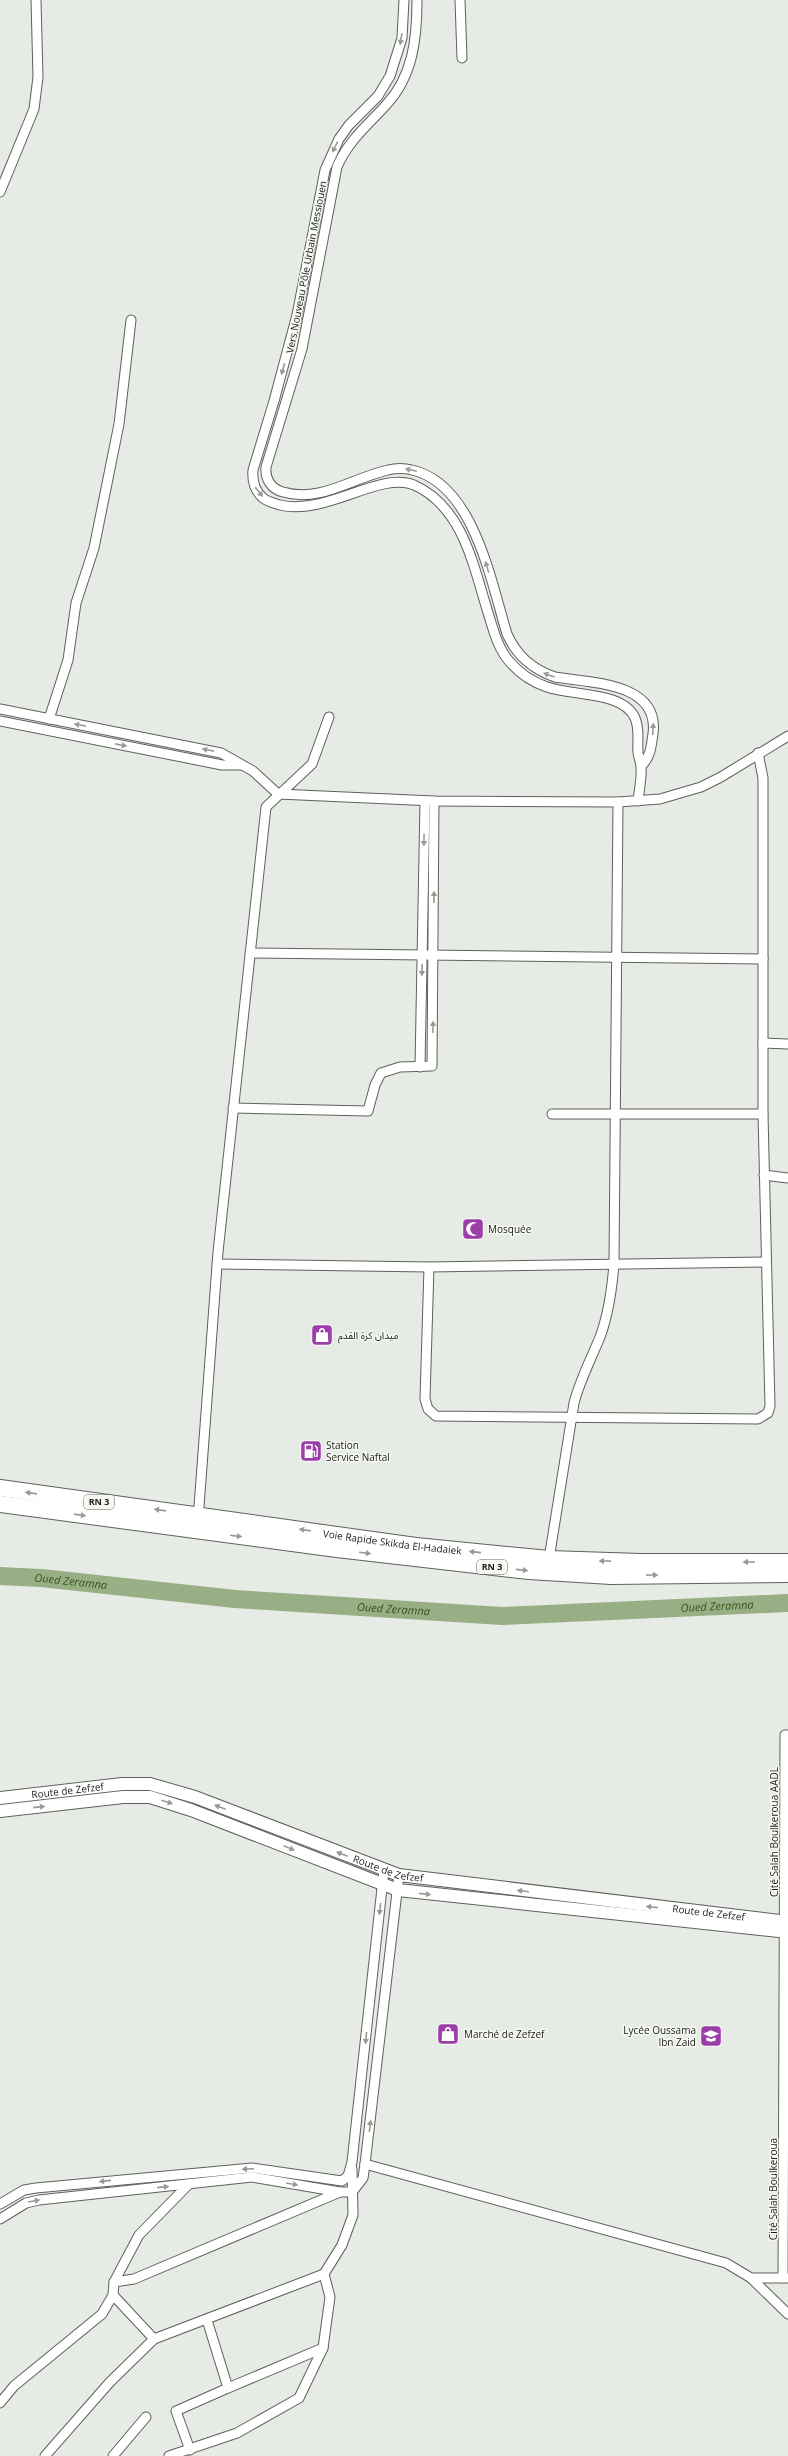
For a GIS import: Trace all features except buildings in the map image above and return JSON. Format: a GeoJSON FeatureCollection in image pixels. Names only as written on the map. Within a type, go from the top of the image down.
{"type":"FeatureCollection","features":[{"type":"Feature","properties":{"kind":"highway","name":"Voie Rapide Skikda El-Hadaiek"},"geometry":{"type":"LineString","coordinates":[[0,1488],[416,1546],[549,1559],[640,1562],[788,1562]]}},
{"type":"Feature","properties":{"kind":"highway","name":"Voie Rapide Skikda El-Hadaiek"},"geometry":{"type":"LineString","coordinates":[[0,1504],[197,1531],[464,1564],[573,1574],[788,1574]]}},
{"type":"Feature","properties":{"kind":"main road","name":"Route de Zefzef"},"geometry":{"type":"LineString","coordinates":[[0,1798],[122,1784],[150,1784],[195,1797],[399,1875],[787,1927]]}},
{"type":"Feature","properties":{"kind":"main road","name":"Route de Zefzef"},"geometry":{"type":"LineString","coordinates":[[0,1811],[123,1797],[150,1797],[191,1810],[398,1890],[787,1927]]}},
{"type":"Feature","properties":{"kind":"street"},"geometry":{"type":"LineString","coordinates":[[0,192],[34,109],[38,77],[36,0]]}},
{"type":"Feature","properties":{"kind":"street","name":"Vers Nouveau Pôle Urbain Messiouen"},"geometry":{"type":"LineString","coordinates":[[404,0],[402,38],[390,76],[378,96],[349,125],[335,146],[325,170],[296,315],[276,394],[253,470],[253,482],[261,496],[271,502],[287,506],[316,506],[392,483],[412,485],[433,497],[449,513],[461,532],[495,635],[509,661],[523,675],[540,685],[612,700],[628,708],[637,722],[638,754],[642,765],[638,801]]}},
{"type":"Feature","properties":{"kind":"street","name":"Vers Nouveau Pôle Urbain Messiouen"},"geometry":{"type":"LineString","coordinates":[[417,0],[416,41],[408,70],[386,105],[350,142],[332,180],[302,348],[266,467],[267,477],[272,486],[290,494],[317,494],[396,468],[417,471],[435,481],[455,500],[471,524],[507,634],[512,644],[526,661],[539,670],[555,677],[625,690],[644,701],[652,715],[653,730],[650,753],[642,765]]}},
{"type":"Feature","properties":{"kind":"street"},"geometry":{"type":"LineString","coordinates":[[460,0],[462,58]]}},
{"type":"Feature","properties":{"kind":"street"},"geometry":{"type":"LineString","coordinates":[[49,719],[68,660],[76,602],[96,540],[119,424],[130,320]]}},
{"type":"Feature","properties":{"kind":"street"},"geometry":{"type":"LineString","coordinates":[[287,506],[290,494]]}},
{"type":"Feature","properties":{"kind":"street"},"geometry":{"type":"LineString","coordinates":[[0,709],[221,753],[253,771],[278,794],[430,801],[618,802],[638,801],[681,794],[701,787],[721,777],[788,736]]}},
{"type":"Feature","properties":{"kind":"street"},"geometry":{"type":"LineString","coordinates":[[197,1531],[217,1264],[266,807],[278,794],[312,764],[329,717]]}},
{"type":"Feature","properties":{"kind":"street"},"geometry":{"type":"LineString","coordinates":[[0,721],[222,765],[243,765]]}},
{"type":"Feature","properties":{"kind":"street"},"geometry":{"type":"LineString","coordinates":[[429,1267],[425,1399],[432,1413],[441,1417],[571,1416],[758,1419],[765,1416],[770,1406],[763,1114],[763,778],[758,753]]}},
{"type":"Feature","properties":{"kind":"street"},"geometry":{"type":"LineString","coordinates":[[420,1067],[422,955],[430,801]]}},
{"type":"Feature","properties":{"kind":"street"},"geometry":{"type":"LineString","coordinates":[[233,1108],[368,1111],[374,1085],[381,1073],[400,1067],[432,1066],[433,955],[430,801]]}},
{"type":"Feature","properties":{"kind":"street"},"geometry":{"type":"LineString","coordinates":[[549,1559],[571,1416],[582,1379],[605,1322],[612,1291],[614,1264],[618,802]]}},
{"type":"Feature","properties":{"kind":"street"},"geometry":{"type":"LineString","coordinates":[[250,953],[763,959]]}},
{"type":"Feature","properties":{"kind":"street"},"geometry":{"type":"LineString","coordinates":[[763,1043],[788,1044]]}},
{"type":"Feature","properties":{"kind":"street"},"geometry":{"type":"LineString","coordinates":[[552,1114],[763,1114]]}},
{"type":"Feature","properties":{"kind":"street"},"geometry":{"type":"LineString","coordinates":[[764,1175],[788,1178]]}},
{"type":"Feature","properties":{"kind":"street"},"geometry":{"type":"LineString","coordinates":[[217,1264],[429,1267],[766,1262]]}},
{"type":"Feature","properties":{"kind":"street","name":"Cité Salah Boulkeroua AADL"},"geometry":{"type":"LineString","coordinates":[[787,1927],[785,1735],[788,1735]]}},
{"type":"Feature","properties":{"kind":"street"},"geometry":{"type":"LineString","coordinates":[[45,2456],[110,2382],[154,2339],[324,2274],[342,2245],[352,2215],[352,2162],[384,1870]]}},
{"type":"Feature","properties":{"kind":"street"},"geometry":{"type":"LineString","coordinates":[[352,2192],[363,2178],[399,1875]]}},
{"type":"Feature","properties":{"kind":"street","name":"Cité Salah Boulkeroua"},"geometry":{"type":"LineString","coordinates":[[786,2278],[787,1927]]}},
{"type":"Feature","properties":{"kind":"street"},"geometry":{"type":"LineString","coordinates":[[0,2204],[24,2190],[36,2188],[252,2168],[342,2181],[348,2176],[352,2162]]}},
{"type":"Feature","properties":{"kind":"street"},"geometry":{"type":"LineString","coordinates":[[365,2164],[726,2263],[751,2278],[788,2314]]}},
{"type":"Feature","properties":{"kind":"street"},"geometry":{"type":"LineString","coordinates":[[0,2219],[20,2206],[39,2200],[252,2177],[340,2192],[352,2192]]}},
{"type":"Feature","properties":{"kind":"street"},"geometry":{"type":"LineString","coordinates":[[0,2403],[14,2386],[102,2314],[114,2295],[114,2282],[139,2235],[189,2184]]}},
{"type":"Feature","properties":{"kind":"street"},"geometry":{"type":"LineString","coordinates":[[114,2282],[134,2279],[340,2192]]}},
{"type":"Feature","properties":{"kind":"street"},"geometry":{"type":"LineString","coordinates":[[169,2456],[237,2433],[299,2398],[323,2348],[330,2297],[324,2274]]}},
{"type":"Feature","properties":{"kind":"street"},"geometry":{"type":"LineString","coordinates":[[751,2278],[786,2278]]}},
{"type":"Feature","properties":{"kind":"street"},"geometry":{"type":"LineString","coordinates":[[114,2295],[154,2339]]}},
{"type":"Feature","properties":{"kind":"street"},"geometry":{"type":"LineString","coordinates":[[207,2320],[228,2388]]}},
{"type":"Feature","properties":{"kind":"street"},"geometry":{"type":"LineString","coordinates":[[190,2450],[176,2411],[323,2348]]}},
{"type":"Feature","properties":{"kind":"street"},"geometry":{"type":"LineString","coordinates":[[113,2456],[146,2417]]}},
{"type":"Feature","properties":{"kind":"waterway","name":"Oued Zeramna"},"geometry":{"type":"LineString","coordinates":[[0,1576],[41,1578],[235,1599],[502,1616],[788,1603]]}},
{"type":"Feature","properties":{"kind":"place","name":"Mosquée"},"geometry":{"type":"Point","coordinates":[473,1229]}},
{"type":"Feature","properties":{"kind":"place","name":"ميدان كرة القدم"},"geometry":{"type":"Point","coordinates":[322,1335]}},
{"type":"Feature","properties":{"kind":"place","name":"Station Service Naftal"},"geometry":{"type":"Point","coordinates":[311,1451]}},
{"type":"Feature","properties":{"kind":"place","name":"Marché de Zefzef"},"geometry":{"type":"Point","coordinates":[448,2034]}},
{"type":"Feature","properties":{"kind":"place","name":"Lycée Oussama Ibn Zaid"},"geometry":{"type":"Point","coordinates":[711,2036]}}]}
